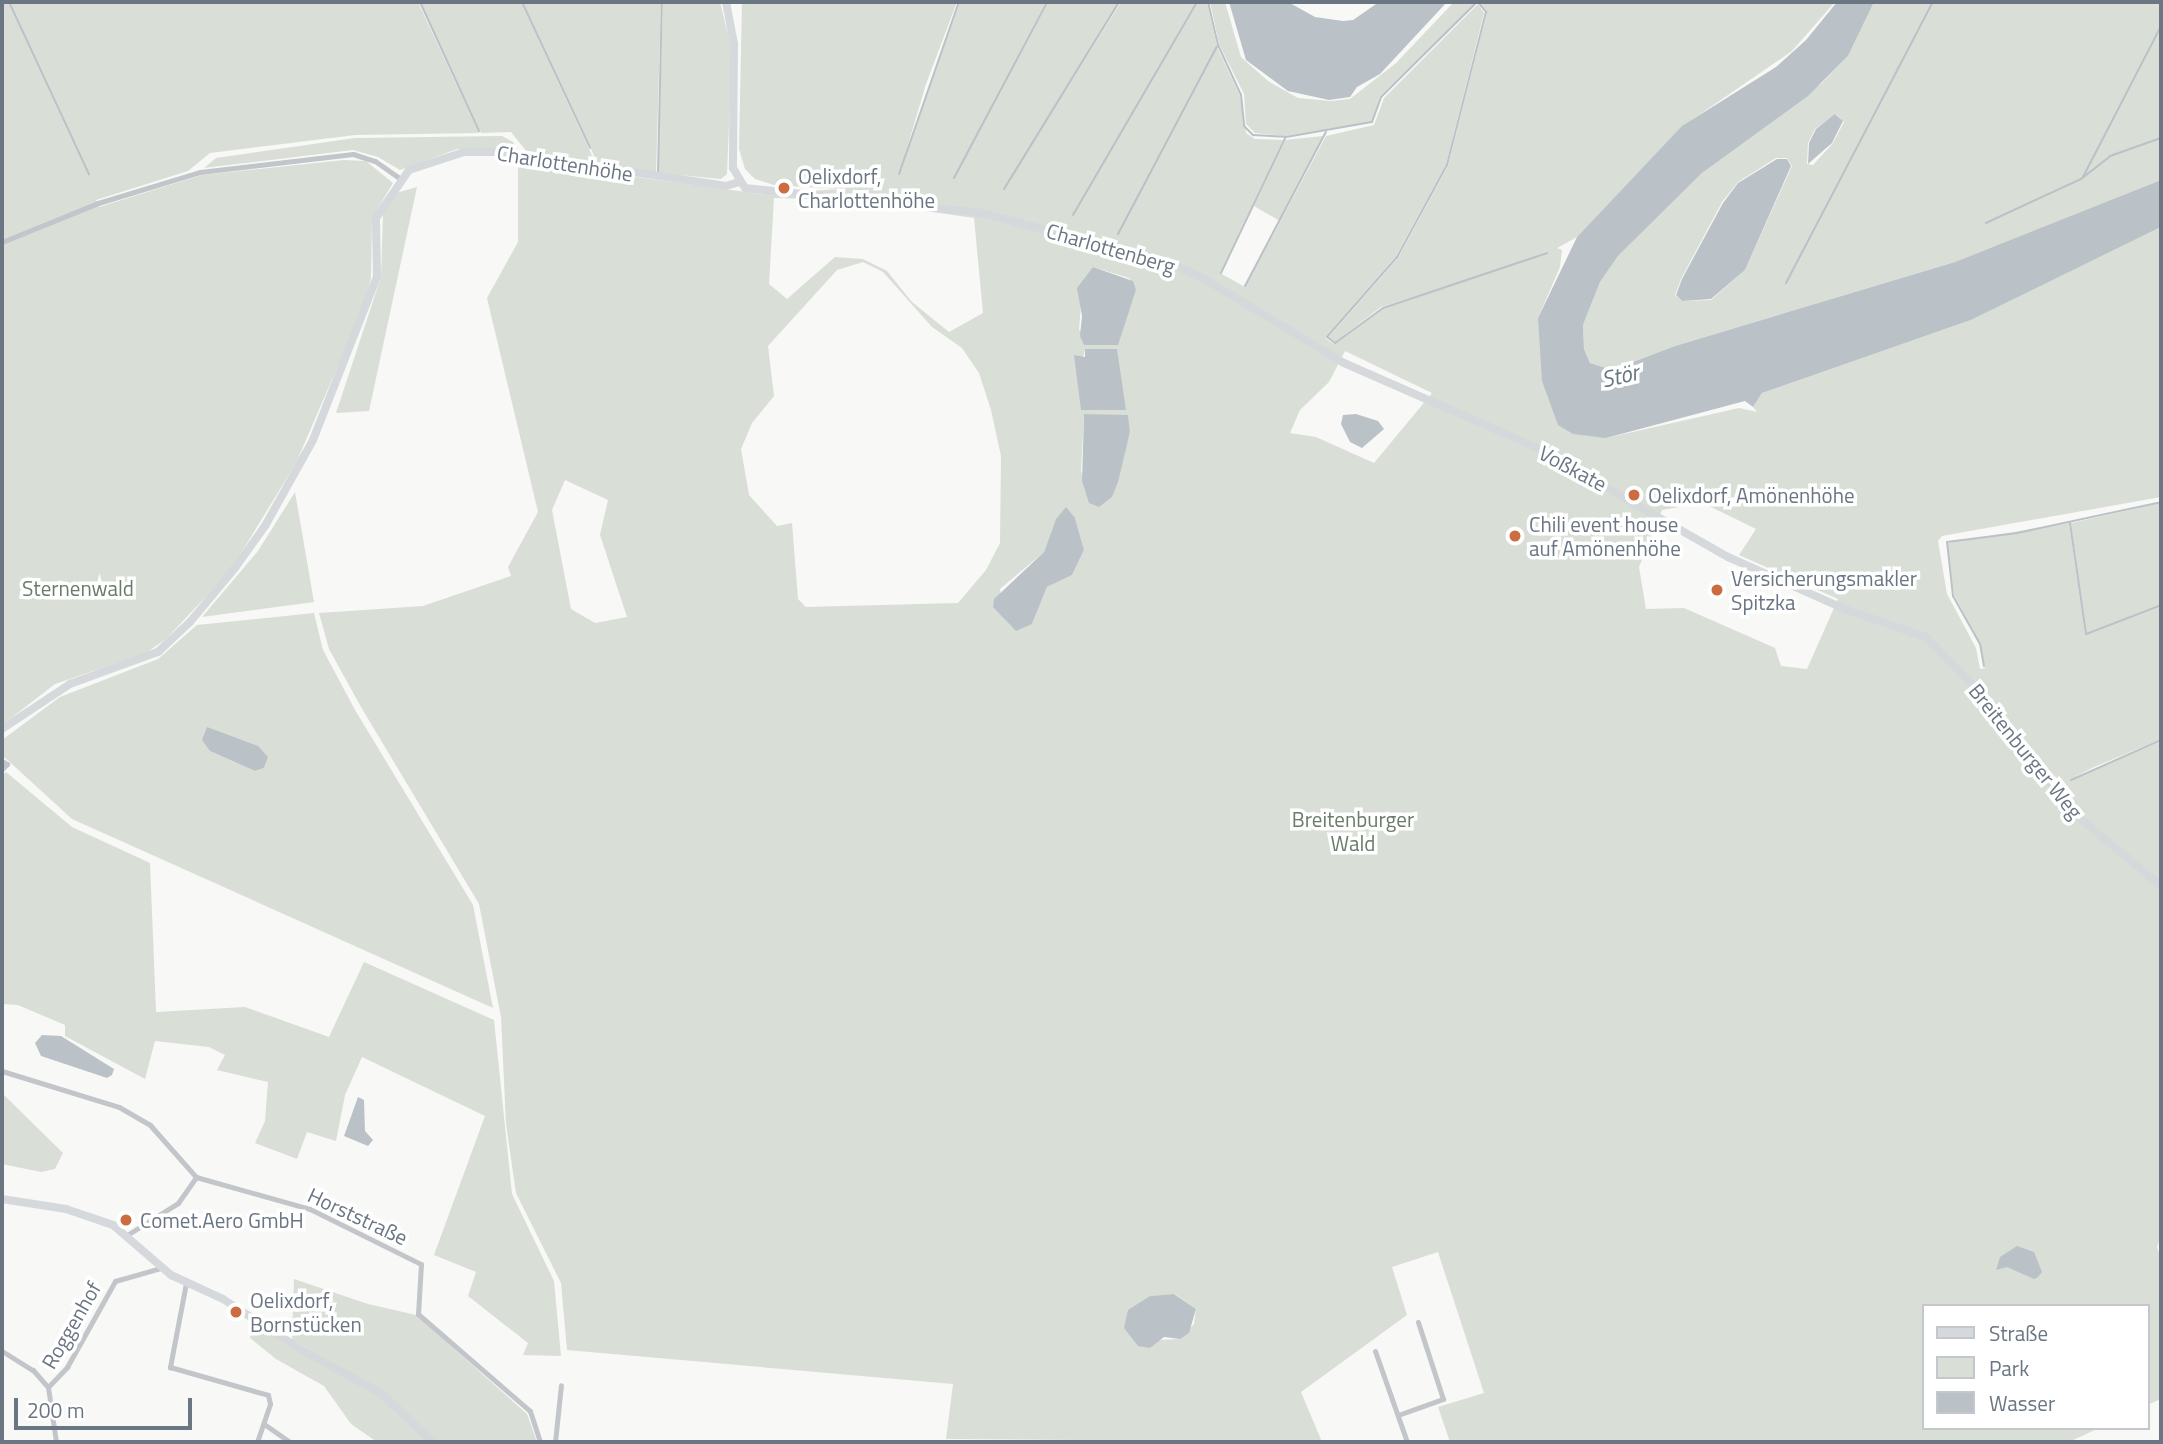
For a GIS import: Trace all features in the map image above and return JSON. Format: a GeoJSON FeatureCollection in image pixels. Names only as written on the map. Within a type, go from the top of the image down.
{"type":"FeatureCollection","features":[{"type":"Feature","properties":{"kind":"main road"},"geometry":{"type":"LineString","coordinates":[[726,2],[734,44],[733,168],[739,182]]}},
{"type":"Feature","properties":{"kind":"main road","name":"Charlottenhöhe"},"geometry":{"type":"LineString","coordinates":[[399,180],[420,164],[467,151],[499,152],[726,186],[739,182],[761,192],[829,196]]}},
{"type":"Feature","properties":{"kind":"main road"},"geometry":{"type":"LineString","coordinates":[[2,729],[52,693],[148,657],[171,642],[265,526],[304,460],[369,305],[377,277],[376,218],[399,180]]}},
{"type":"Feature","properties":{"kind":"main road","name":"Charlottenberg"},"geometry":{"type":"LineString","coordinates":[[829,196],[981,213],[1165,261],[1212,284],[1344,363],[1445,408]]}},
{"type":"Feature","properties":{"kind":"main road","name":"Voßkate"},"geometry":{"type":"LineString","coordinates":[[1445,408],[1535,447],[1728,557],[1847,610],[1926,637]]}},
{"type":"Feature","properties":{"kind":"main road","name":"Breitenburger Weg"},"geometry":{"type":"LineString","coordinates":[[1926,637],[1977,689],[2076,816],[2161,886]]}},
{"type":"Feature","properties":{"kind":"main road"},"geometry":{"type":"LineString","coordinates":[[2,1199],[87,1214],[127,1235],[161,1268],[216,1295],[300,1349],[359,1378],[433,1442]]}},
{"type":"Feature","properties":{"kind":"street"},"geometry":{"type":"LineString","coordinates":[[2,242],[98,203],[200,172],[353,154],[375,161],[399,180]]}},
{"type":"Feature","properties":{"kind":"street"},"geometry":{"type":"LineString","coordinates":[[2,761],[7,764],[2,769]]}},
{"type":"Feature","properties":{"kind":"street"},"geometry":{"type":"LineString","coordinates":[[2,1071],[111,1105],[142,1119],[196,1177],[178,1203],[127,1235]]}},
{"type":"Feature","properties":{"kind":"street","name":"Horststraße"},"geometry":{"type":"LineString","coordinates":[[196,1177],[310,1209],[421,1264],[418,1314],[530,1411],[540,1442]]}},
{"type":"Feature","properties":{"kind":"street","name":"Roggenhof"},"geometry":{"type":"LineString","coordinates":[[48,1387],[60,1378],[115,1281],[161,1268]]}},
{"type":"Feature","properties":{"kind":"street"},"geometry":{"type":"LineString","coordinates":[[187,1283],[170,1367],[265,1393],[270,1404],[257,1442]]}},
{"type":"Feature","properties":{"kind":"street"},"geometry":{"type":"LineString","coordinates":[[1398,1415],[1443,1400],[1418,1322]]}},
{"type":"Feature","properties":{"kind":"street"},"geometry":{"type":"LineString","coordinates":[[2,1351],[33,1370],[48,1387],[56,1442]]}},
{"type":"Feature","properties":{"kind":"street"},"geometry":{"type":"LineString","coordinates":[[1376,1351],[1406,1442]]}},
{"type":"Feature","properties":{"kind":"street"},"geometry":{"type":"LineString","coordinates":[[555,1442],[561,1385]]}},
{"type":"Feature","properties":{"kind":"street"},"geometry":{"type":"LineString","coordinates":[[264,1424],[290,1442]]}},
{"type":"Feature","properties":{"kind":"green space","name":"Sternenwald"},"geometry":{"type":"Polygon","coordinates":[[[2,2],[8,2],[88,175],[10,2],[418,2],[479,133],[355,135],[210,153],[188,171],[96,200],[99,207],[202,175],[344,160],[366,161],[393,183],[372,218],[371,278],[365,303],[296,463],[230,571],[166,639],[146,653],[55,684],[2,725],[2,2]]]}},
{"type":"Feature","properties":{"kind":"green space"},"geometry":{"type":"Polygon","coordinates":[[[420,2],[521,2],[595,162],[527,152],[511,132],[481,133],[420,2]]]}},
{"type":"Feature","properties":{"kind":"green space"},"geometry":{"type":"Polygon","coordinates":[[[523,2],[661,2],[656,173],[597,162],[523,2]]]}},
{"type":"Feature","properties":{"kind":"green space"},"geometry":{"type":"Polygon","coordinates":[[[663,2],[720,2],[732,50],[727,174],[721,179],[658,173],[663,2]]]}},
{"type":"Feature","properties":{"kind":"green space","name":"Breitenburger Wald"},"geometry":{"type":"Polygon","coordinates":[[[742,2],[957,2],[926,84],[899,175],[960,2],[1046,2],[956,174],[1048,2],[1118,2],[1005,188],[1121,2],[1196,2],[1074,213],[1198,2],[1207,2],[1217,46],[1119,232],[1217,47],[1240,96],[1246,133],[1255,139],[1283,140],[1220,273],[1245,287],[1326,136],[1374,125],[1384,98],[1478,4],[1484,13],[1446,165],[1396,256],[1325,338],[1334,344],[1383,309],[1482,275],[1381,307],[1335,342],[1328,338],[1398,258],[1448,166],[1487,12],[1480,2],[1835,2],[1792,51],[1683,126],[1577,237],[1557,248],[1562,250],[1560,267],[1538,318],[1606,438],[1739,408],[1757,412],[1753,407],[1762,393],[1971,320],[2161,227],[2161,497],[1942,536],[1938,541],[1947,594],[1976,648],[1980,669],[1985,668],[1980,643],[1954,595],[1947,543],[2069,523],[2085,634],[2161,606],[2161,739],[2069,780],[2161,741],[2161,1237],[2157,1247],[2161,1259],[2161,1399],[2149,1404],[2149,1304],[1922,1304],[1922,1430],[2095,1430],[2069,1442],[1450,1442],[1438,1407],[1484,1393],[1438,1252],[1392,1267],[1407,1315],[1301,1392],[1322,1442],[946,1439],[953,1384],[567,1350],[561,1283],[516,1193],[506,1124],[501,1017],[479,904],[329,649],[319,613],[423,606],[511,576],[508,567],[538,512],[487,298],[518,242],[518,161],[761,194],[841,189],[774,185],[755,179],[745,169],[739,149],[742,2]],[[774,198],[769,284],[787,299],[835,257],[863,259],[887,271],[912,302],[949,332],[983,313],[974,218],[850,200],[774,198]],[[863,262],[837,270],[768,346],[774,396],[752,423],[741,449],[749,495],[777,526],[792,523],[798,599],[806,607],[958,603],[986,570],[1000,543],[1001,456],[991,410],[979,373],[962,348],[932,327],[883,272],[863,262]],[[1093,267],[1081,304],[1079,330],[1119,338],[1136,290],[1129,278],[1093,267]],[[1085,349],[1078,383],[1082,410],[1126,410],[1115,355],[1085,349]],[[1345,351],[1329,382],[1300,410],[1290,433],[1316,437],[1374,463],[1432,393],[1345,351]],[[1084,414],[1081,470],[1088,497],[1112,497],[1130,433],[1128,416],[1084,414]],[[565,480],[552,510],[571,609],[595,623],[627,617],[600,535],[608,500],[565,480]],[[1703,503],[1662,510],[1639,567],[1646,609],[1684,608],[1775,648],[1781,666],[1807,669],[1838,599],[1739,555],[1756,529],[1703,503]],[[1075,518],[1056,519],[1044,552],[1000,589],[1003,615],[1011,626],[1032,624],[1047,587],[1072,575],[1084,550],[1075,518]],[[1175,1294],[1150,1296],[1158,1340],[1180,1339],[1194,1324],[1196,1309],[1175,1294]]]}},
{"type":"Feature","properties":{"kind":"green space"},"geometry":{"type":"Polygon","coordinates":[[[1210,2],[1225,2],[1241,57],[1268,81],[1298,98],[1331,101],[1350,99],[1396,63],[1454,2],[1478,2],[1380,96],[1372,122],[1285,136],[1255,133],[1246,124],[1244,94],[1219,44],[1210,2]]]}},
{"type":"Feature","properties":{"kind":"green space"},"geometry":{"type":"Polygon","coordinates":[[[1874,2],[1933,2],[1787,280],[1934,2],[2161,2],[2161,24],[2092,157],[2161,26],[2161,180],[1955,262],[1675,346],[1625,365],[1606,368],[1590,363],[1584,349],[1583,325],[1600,282],[1618,256],[1702,173],[1822,83],[1848,56],[1874,2]],[[1836,114],[1815,129],[1808,143],[1807,164],[1813,165],[1833,143],[1844,122],[1836,114]],[[1776,158],[1738,182],[1722,202],[1681,279],[1675,295],[1682,301],[1711,300],[1745,270],[1792,166],[1787,158],[1776,158]]]}},
{"type":"Feature","properties":{"kind":"green space"},"geometry":{"type":"Polygon","coordinates":[[[502,136],[513,142],[518,151],[457,149],[400,170],[378,157],[353,150],[204,168],[216,158],[355,138],[502,136]]]}},
{"type":"Feature","properties":{"kind":"green space"},"geometry":{"type":"Polygon","coordinates":[[[1323,136],[1280,221],[1254,206],[1285,140],[1323,136]]]}},
{"type":"Feature","properties":{"kind":"green space"},"geometry":{"type":"Polygon","coordinates":[[[417,187],[369,411],[336,413],[381,277],[383,214],[396,193],[417,187]]]}},
{"type":"Feature","properties":{"kind":"green space"},"geometry":{"type":"Polygon","coordinates":[[[295,492],[314,602],[202,617],[258,551],[295,492]]]}},
{"type":"Feature","properties":{"kind":"green space"},"geometry":{"type":"Polygon","coordinates":[[[2161,503],[2161,604],[2086,633],[2071,523],[2161,503]]]}},
{"type":"Feature","properties":{"kind":"green space"},"geometry":{"type":"Polygon","coordinates":[[[314,613],[323,650],[355,710],[473,905],[493,1008],[72,819],[2,755],[2,740],[60,697],[158,659],[197,625],[314,613]],[[210,751],[255,771],[264,768],[268,757],[210,751]]]}},
{"type":"Feature","properties":{"kind":"green space"},"geometry":{"type":"Polygon","coordinates":[[[6,772],[72,827],[150,863],[156,1012],[245,1007],[329,1037],[364,962],[494,1020],[512,1194],[554,1281],[561,1356],[523,1355],[528,1343],[468,1296],[476,1272],[434,1255],[485,1116],[362,1057],[345,1095],[336,1141],[307,1132],[297,1159],[255,1143],[265,1121],[268,1082],[217,1070],[225,1055],[209,1047],[155,1041],[145,1079],[65,1036],[65,1025],[18,1005],[2,1004],[2,776],[6,772]]]}},
{"type":"Feature","properties":{"kind":"green space"},"geometry":{"type":"Polygon","coordinates":[[[2,1093],[63,1153],[55,1169],[41,1172],[2,1164],[2,1093]]]}},
{"type":"Feature","properties":{"kind":"green space"},"geometry":{"type":"Polygon","coordinates":[[[294,1279],[368,1304],[416,1315],[527,1414],[537,1442],[436,1442],[383,1391],[292,1340],[294,1279]]]}},
{"type":"Feature","properties":{"kind":"green space"},"geometry":{"type":"Polygon","coordinates":[[[254,1322],[380,1395],[430,1442],[377,1442],[351,1424],[324,1386],[276,1359],[250,1338],[254,1322]]]}},
{"type":"Feature","properties":{"kind":"water"},"geometry":{"type":"Polygon","coordinates":[[[1229,2],[1288,2],[1315,17],[1343,21],[1353,20],[1379,2],[1447,2],[1380,74],[1357,87],[1350,97],[1329,100],[1288,91],[1246,60],[1229,2]]]}},
{"type":"Feature","properties":{"kind":"water","name":"Stör"},"geometry":{"type":"Polygon","coordinates":[[[1837,2],[1874,2],[1848,56],[1808,96],[1702,173],[1618,256],[1600,282],[1583,325],[1584,349],[1590,363],[1606,368],[1625,365],[1675,346],[1955,262],[2161,180],[2161,227],[1971,320],[1762,393],[1753,407],[1745,401],[1606,438],[1573,434],[1558,425],[1542,381],[1538,318],[1577,237],[1682,126],[1776,67],[1806,40],[1837,2]]]}},
{"type":"Feature","properties":{"kind":"water"},"geometry":{"type":"Polygon","coordinates":[[[1835,114],[1843,121],[1832,143],[1808,164],[1809,143],[1816,129],[1835,114]]]}},
{"type":"Feature","properties":{"kind":"water"},"geometry":{"type":"Polygon","coordinates":[[[1777,159],[1787,159],[1791,166],[1745,270],[1711,299],[1682,301],[1676,295],[1682,279],[1723,203],[1738,183],[1777,159]]]}},
{"type":"Feature","properties":{"kind":"water"},"geometry":{"type":"Polygon","coordinates":[[[1093,267],[1133,281],[1136,290],[1118,345],[1084,345],[1080,336],[1082,316],[1077,288],[1093,267]]]}},
{"type":"Feature","properties":{"kind":"water"},"geometry":{"type":"Polygon","coordinates":[[[1085,349],[1117,349],[1126,410],[1081,410],[1074,355],[1085,357],[1085,349]]]}},
{"type":"Feature","properties":{"kind":"water"},"geometry":{"type":"Polygon","coordinates":[[[1084,414],[1128,415],[1130,432],[1118,482],[1112,497],[1099,507],[1089,503],[1082,481],[1084,414]]]}},
{"type":"Feature","properties":{"kind":"water"},"geometry":{"type":"Polygon","coordinates":[[[1356,414],[1378,421],[1384,429],[1362,448],[1350,442],[1341,424],[1343,415],[1356,414]]]}},
{"type":"Feature","properties":{"kind":"water"},"geometry":{"type":"Polygon","coordinates":[[[1066,507],[1075,518],[1084,550],[1072,575],[1047,587],[1032,624],[1016,631],[993,607],[994,599],[1044,552],[1056,519],[1066,507]]]}},
{"type":"Feature","properties":{"kind":"water"},"geometry":{"type":"Polygon","coordinates":[[[207,727],[258,746],[268,757],[264,768],[255,771],[210,751],[202,740],[207,727]]]}},
{"type":"Feature","properties":{"kind":"water"},"geometry":{"type":"Polygon","coordinates":[[[42,1035],[61,1036],[114,1069],[112,1075],[107,1078],[41,1056],[35,1043],[42,1035]]]}},
{"type":"Feature","properties":{"kind":"water"},"geometry":{"type":"Polygon","coordinates":[[[358,1097],[364,1100],[365,1131],[373,1140],[368,1146],[344,1136],[358,1097]]]}},
{"type":"Feature","properties":{"kind":"water"},"geometry":{"type":"Polygon","coordinates":[[[2017,1246],[2034,1252],[2042,1272],[2038,1277],[2034,1279],[2007,1267],[1996,1270],[2000,1257],[2017,1246]]]}},
{"type":"Feature","properties":{"kind":"water"},"geometry":{"type":"Polygon","coordinates":[[[1174,1294],[1196,1309],[1189,1333],[1180,1339],[1164,1337],[1150,1348],[1138,1346],[1124,1328],[1128,1310],[1150,1296],[1174,1294]]]}},
{"type":"Feature","properties":{"kind":"waterway"},"geometry":{"type":"LineString","coordinates":[[9,2],[89,174]]}},
{"type":"Feature","properties":{"kind":"waterway"},"geometry":{"type":"LineString","coordinates":[[420,2],[479,131]]}},
{"type":"Feature","properties":{"kind":"waterway"},"geometry":{"type":"LineString","coordinates":[[522,2],[590,148]]}},
{"type":"Feature","properties":{"kind":"waterway"},"geometry":{"type":"LineString","coordinates":[[658,172],[662,2]]}},
{"type":"Feature","properties":{"kind":"waterway"},"geometry":{"type":"LineString","coordinates":[[899,174],[959,2]]}},
{"type":"Feature","properties":{"kind":"waterway"},"geometry":{"type":"LineString","coordinates":[[954,178],[1047,2]]}},
{"type":"Feature","properties":{"kind":"waterway"},"geometry":{"type":"LineString","coordinates":[[1004,189],[1119,2]]}},
{"type":"Feature","properties":{"kind":"waterway"},"geometry":{"type":"LineString","coordinates":[[1073,215],[1197,2]]}},
{"type":"Feature","properties":{"kind":"waterway"},"geometry":{"type":"LineString","coordinates":[[1208,2],[1218,45],[1241,95],[1244,126],[1253,135],[1286,137],[1372,122],[1381,97],[1477,2]]}},
{"type":"Feature","properties":{"kind":"waterway"},"geometry":{"type":"LineString","coordinates":[[1478,2],[1486,12],[1447,165],[1397,257],[1327,337],[1335,343],[1383,308],[1547,253]]}},
{"type":"Feature","properties":{"kind":"waterway"},"geometry":{"type":"LineString","coordinates":[[1786,283],[1933,2]]}},
{"type":"Feature","properties":{"kind":"waterway"},"geometry":{"type":"LineString","coordinates":[[2083,177],[2161,26]]}},
{"type":"Feature","properties":{"kind":"waterway"},"geometry":{"type":"LineString","coordinates":[[1118,234],[1217,46]]}},
{"type":"Feature","properties":{"kind":"waterway"},"geometry":{"type":"LineString","coordinates":[[1245,286],[1326,132]]}},
{"type":"Feature","properties":{"kind":"waterway"},"geometry":{"type":"LineString","coordinates":[[1221,273],[1285,138]]}},
{"type":"Feature","properties":{"kind":"waterway"},"geometry":{"type":"LineString","coordinates":[[1986,223],[2081,179],[2110,156],[2161,138]]}},
{"type":"Feature","properties":{"kind":"waterway"},"geometry":{"type":"LineString","coordinates":[[1984,666],[1980,644],[1953,596],[1947,542],[2017,533],[2161,502]]}},
{"type":"Feature","properties":{"kind":"waterway"},"geometry":{"type":"LineString","coordinates":[[2070,523],[2086,634],[2161,605]]}},
{"type":"Feature","properties":{"kind":"waterway"},"geometry":{"type":"LineString","coordinates":[[2071,780],[2161,740]]}},
{"type":"Feature","properties":{"kind":"place","name":"Oelixdorf, Charlottenhöhe"},"geometry":{"type":"Point","coordinates":[784,188]}},
{"type":"Feature","properties":{"kind":"place","name":"Oelixdorf, Amönenhöhe"},"geometry":{"type":"Point","coordinates":[1634,495]}},
{"type":"Feature","properties":{"kind":"place","name":"Chili event house auf Amönenhöhe"},"geometry":{"type":"Point","coordinates":[1515,536]}},
{"type":"Feature","properties":{"kind":"place","name":"Versicherungsmakler Spitzka"},"geometry":{"type":"Point","coordinates":[1717,590]}},
{"type":"Feature","properties":{"kind":"place","name":"Comet.Aero GmbH"},"geometry":{"type":"Point","coordinates":[126,1220]}},
{"type":"Feature","properties":{"kind":"place","name":"Oelixdorf, Bornstücken"},"geometry":{"type":"Point","coordinates":[236,1312]}}]}
